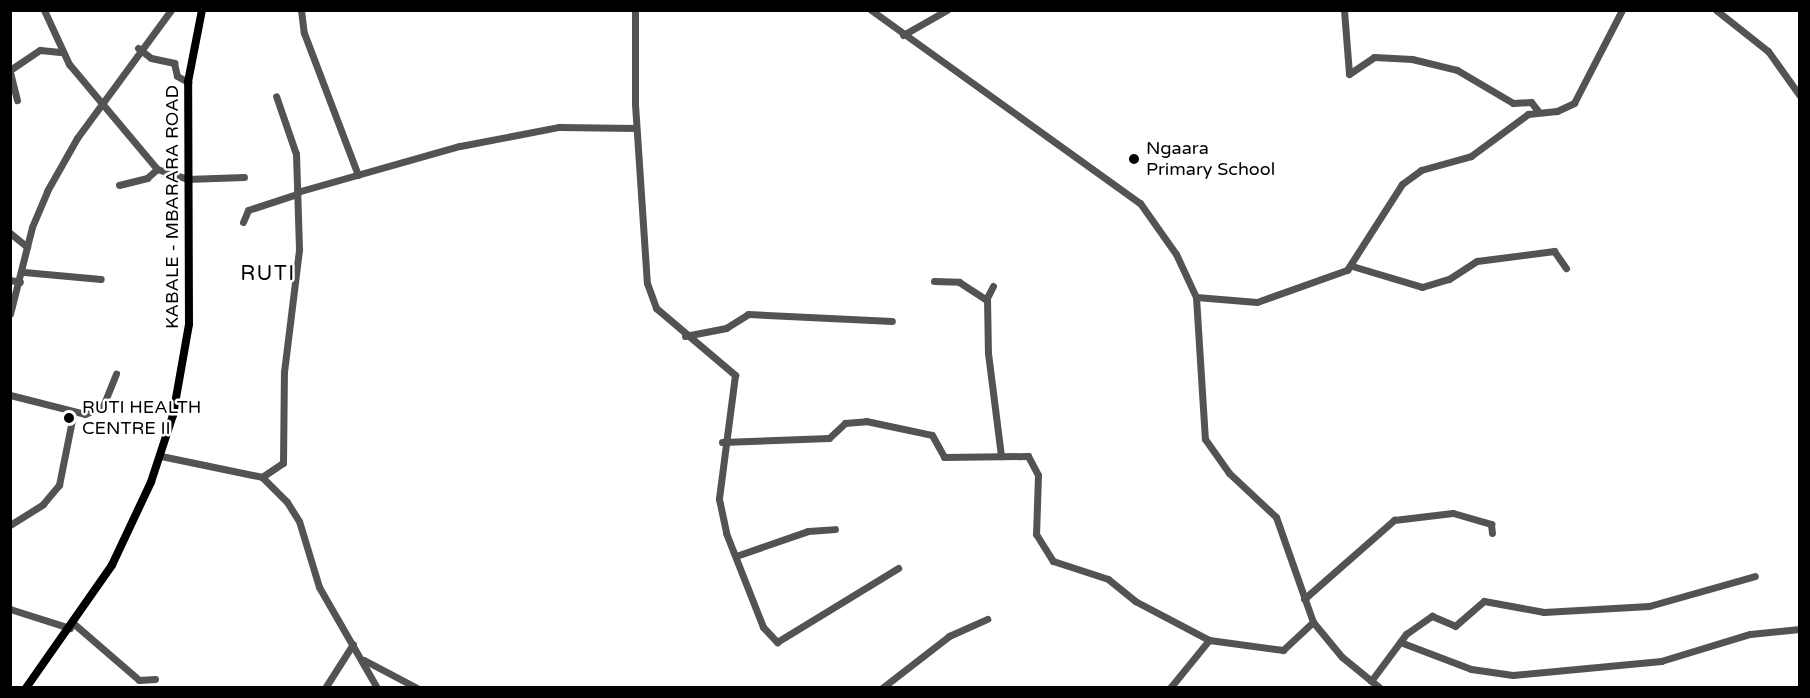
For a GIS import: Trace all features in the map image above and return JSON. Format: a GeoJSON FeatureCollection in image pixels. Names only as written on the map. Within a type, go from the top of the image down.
{"type":"FeatureCollection","features":[{"type":"Feature","properties":{"kind":"main road","name":"KABALE - MBARARA ROAD"},"geometry":{"type":"LineString","coordinates":[[26,687],[72,626],[125,540],[161,456],[189,324],[188,82],[202,10]]}},
{"type":"Feature","properties":{"kind":"street"},"geometry":{"type":"LineString","coordinates":[[44,10],[60,52],[100,104],[157,169],[187,179],[244,177]]}},
{"type":"Feature","properties":{"kind":"street"},"geometry":{"type":"LineString","coordinates":[[10,314],[24,272],[27,247],[47,191],[100,104],[138,48],[171,10]]}},
{"type":"Feature","properties":{"kind":"street"},"geometry":{"type":"LineString","coordinates":[[301,10],[304,33],[358,175]]}},
{"type":"Feature","properties":{"kind":"street"},"geometry":{"type":"LineString","coordinates":[[635,10],[636,128],[642,152],[647,282],[656,308],[685,336],[735,375],[723,442],[719,500],[735,556],[774,643],[898,568]]}},
{"type":"Feature","properties":{"kind":"street"},"geometry":{"type":"LineString","coordinates":[[871,10],[903,35],[1130,192],[1176,254],[1196,297],[1204,439],[1229,473],[1276,517],[1313,622],[1371,681],[1380,687]]}},
{"type":"Feature","properties":{"kind":"street"},"geometry":{"type":"LineString","coordinates":[[903,35],[947,10]]}},
{"type":"Feature","properties":{"kind":"street"},"geometry":{"type":"LineString","coordinates":[[1344,10],[1349,74],[1374,57],[1412,59],[1457,69],[1514,103],[1536,105],[1538,111]]}},
{"type":"Feature","properties":{"kind":"street"},"geometry":{"type":"LineString","coordinates":[[1352,266],[1394,190],[1421,170],[1470,156],[1538,111],[1557,111],[1574,103],[1622,10]]}},
{"type":"Feature","properties":{"kind":"street"},"geometry":{"type":"LineString","coordinates":[[1716,10],[1768,51],[1800,96]]}},
{"type":"Feature","properties":{"kind":"street"},"geometry":{"type":"LineString","coordinates":[[138,48],[151,58],[174,63],[177,76],[188,82]]}},
{"type":"Feature","properties":{"kind":"street"},"geometry":{"type":"LineString","coordinates":[[17,100],[10,71],[40,50],[60,52]]}},
{"type":"Feature","properties":{"kind":"street"},"geometry":{"type":"LineString","coordinates":[[262,477],[283,463],[284,372],[299,249],[296,154],[276,96]]}},
{"type":"Feature","properties":{"kind":"street"},"geometry":{"type":"LineString","coordinates":[[243,222],[248,210],[297,193],[460,146],[559,127],[636,128]]}},
{"type":"Feature","properties":{"kind":"street"},"geometry":{"type":"LineString","coordinates":[[119,185],[147,178],[157,169]]}},
{"type":"Feature","properties":{"kind":"street"},"geometry":{"type":"LineString","coordinates":[[10,233],[27,247]]}},
{"type":"Feature","properties":{"kind":"street"},"geometry":{"type":"LineString","coordinates":[[1196,297],[1257,302],[1352,266],[1422,287],[1449,279],[1477,261],[1554,251],[1566,268]]}},
{"type":"Feature","properties":{"kind":"street"},"geometry":{"type":"LineString","coordinates":[[24,272],[101,279]]}},
{"type":"Feature","properties":{"kind":"street"},"geometry":{"type":"LineString","coordinates":[[10,280],[20,282]]}},
{"type":"Feature","properties":{"kind":"street"},"geometry":{"type":"LineString","coordinates":[[934,281],[959,282],[987,300]]}},
{"type":"Feature","properties":{"kind":"street"},"geometry":{"type":"LineString","coordinates":[[993,286],[987,300],[990,390],[1001,456]]}},
{"type":"Feature","properties":{"kind":"street"},"geometry":{"type":"LineString","coordinates":[[685,336],[726,328],[748,314],[892,321]]}},
{"type":"Feature","properties":{"kind":"street"},"geometry":{"type":"LineString","coordinates":[[10,395],[73,415],[103,406],[116,374]]}},
{"type":"Feature","properties":{"kind":"street"},"geometry":{"type":"LineString","coordinates":[[10,525],[44,504],[59,485],[73,415]]}},
{"type":"Feature","properties":{"kind":"street"},"geometry":{"type":"LineString","coordinates":[[723,442],[828,438],[845,423],[866,421],[932,435],[944,457],[1023,455],[1035,463],[1036,534],[1053,561],[1108,579],[1135,601],[1209,640],[1283,650],[1313,622]]}},
{"type":"Feature","properties":{"kind":"street"},"geometry":{"type":"LineString","coordinates":[[161,456],[262,477],[294,510],[319,587],[364,660],[377,687]]}},
{"type":"Feature","properties":{"kind":"street"},"geometry":{"type":"LineString","coordinates":[[1304,600],[1394,520],[1453,513],[1483,520],[1493,526],[1492,533]]}},
{"type":"Feature","properties":{"kind":"street"},"geometry":{"type":"LineString","coordinates":[[735,556],[808,531],[836,529]]}},
{"type":"Feature","properties":{"kind":"street"},"geometry":{"type":"LineString","coordinates":[[1371,681],[1400,642],[1432,616],[1455,626],[1485,601],[1544,612],[1649,606],[1755,576]]}},
{"type":"Feature","properties":{"kind":"street"},"geometry":{"type":"LineString","coordinates":[[10,609],[72,626],[139,680],[155,679]]}},
{"type":"Feature","properties":{"kind":"street"},"geometry":{"type":"LineString","coordinates":[[882,687],[949,636],[987,619]]}},
{"type":"Feature","properties":{"kind":"street"},"geometry":{"type":"LineString","coordinates":[[1400,642],[1471,669],[1513,675],[1661,661],[1750,634],[1800,629]]}},
{"type":"Feature","properties":{"kind":"street"},"geometry":{"type":"LineString","coordinates":[[1170,687],[1209,640]]}},
{"type":"Feature","properties":{"kind":"street"},"geometry":{"type":"LineString","coordinates":[[325,687],[353,644]]}},
{"type":"Feature","properties":{"kind":"street"},"geometry":{"type":"LineString","coordinates":[[364,660],[417,687]]}},
{"type":"Feature","properties":{"kind":"place","name":"Ngaara Primary School"},"geometry":{"type":"Point","coordinates":[1134,159]}},
{"type":"Feature","properties":{"kind":"place","name":"RUTI HEALTH CENTRE II"},"geometry":{"type":"Point","coordinates":[69,418]}},
{"type":"Feature","properties":{"kind":"district","name":"RUTI"},"geometry":{"type":"Point","coordinates":[268,274]}}]}
